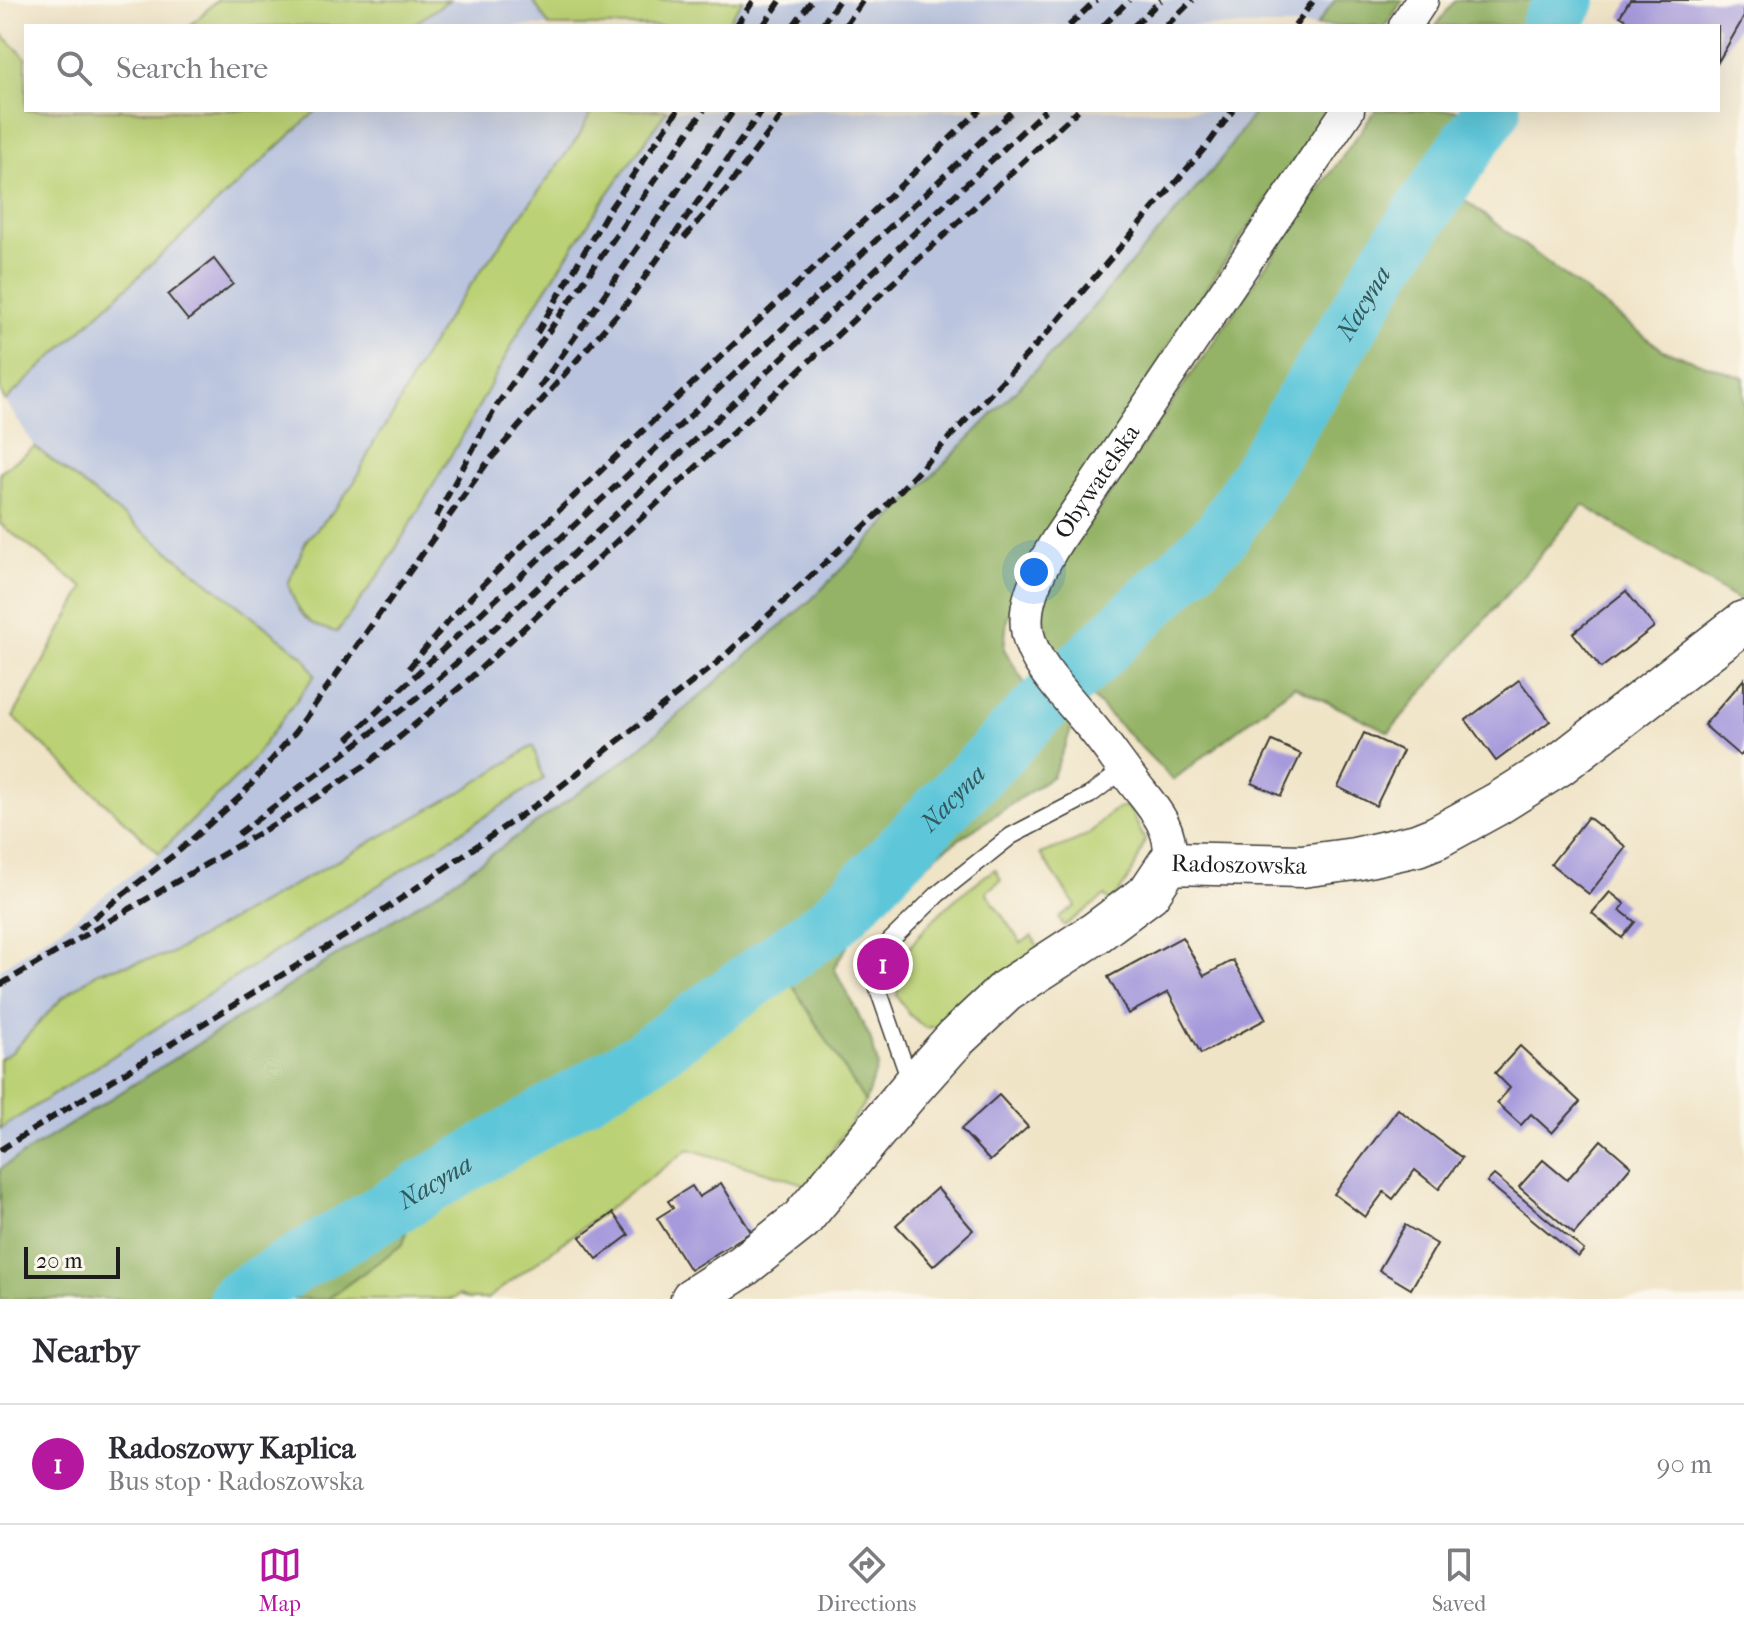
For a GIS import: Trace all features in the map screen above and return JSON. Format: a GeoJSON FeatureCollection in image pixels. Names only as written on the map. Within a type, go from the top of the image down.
{"type":"FeatureCollection","features":[{"type":"Feature","properties":{"kind":"street"},"geometry":{"type":"LineString","coordinates":[[1406,24],[1422,0]]}},
{"type":"Feature","properties":{"kind":"street","name":"Obywatelska"},"geometry":{"type":"LineString","coordinates":[[1169,863],[1171,849],[1162,819],[1046,675],[1036,658],[1028,638],[1026,617],[1029,592],[1058,539],[1347,112]]}},
{"type":"Feature","properties":{"kind":"street","name":"Radoszowska"},"geometry":{"type":"LineString","coordinates":[[692,1299],[743,1266],[801,1220],[912,1087],[956,1038],[1006,991],[1094,934],[1149,893],[1169,863],[1302,866],[1355,859],[1417,845],[1437,837],[1559,765],[1744,622]]}},
{"type":"Feature","properties":{"kind":"lane"},"geometry":{"type":"LineString","coordinates":[[912,1087],[877,986],[890,941],[938,894],[1011,836],[1090,795],[1123,770]]}},
{"type":"Feature","properties":{"kind":"shaded area"},"geometry":{"type":"Polygon","coordinates":[[[449,0],[1335,0],[1317,24],[414,24],[449,0]]]}},
{"type":"Feature","properties":{"kind":"shaded area"},"geometry":{"type":"Polygon","coordinates":[[[315,112],[1255,112],[1217,165],[1060,345],[812,599],[634,754],[445,887],[0,1169],[0,1129],[543,779],[532,746],[466,789],[170,954],[98,972],[12,1052],[0,1059],[0,969],[71,921],[159,853],[304,657],[35,447],[5,401],[315,112]]]}},
{"type":"Feature","properties":{"kind":"green space"},"geometry":{"type":"Polygon","coordinates":[[[217,0],[449,0],[414,24],[192,24],[217,0]]]}},
{"type":"Feature","properties":{"kind":"green space"},"geometry":{"type":"Polygon","coordinates":[[[533,0],[743,0],[726,24],[548,24],[533,0]]]}},
{"type":"Feature","properties":{"kind":"green space"},"geometry":{"type":"Polygon","coordinates":[[[1335,0],[1403,0],[1386,24],[1317,24],[1335,0]]]}},
{"type":"Feature","properties":{"kind":"green space"},"geometry":{"type":"Polygon","coordinates":[[[1455,0],[1548,0],[1531,24],[1437,24],[1455,0]]]}},
{"type":"Feature","properties":{"kind":"green space"},"geometry":{"type":"Polygon","coordinates":[[[0,32],[24,56],[24,112],[315,112],[5,401],[0,390],[0,32]]]}},
{"type":"Feature","properties":{"kind":"green space"},"geometry":{"type":"Polygon","coordinates":[[[591,112],[666,112],[524,323],[467,428],[386,565],[337,632],[317,626],[304,617],[288,584],[307,539],[330,515],[355,481],[374,442],[394,413],[451,312],[579,136],[591,112]]]}},
{"type":"Feature","properties":{"kind":"green space"},"geometry":{"type":"Polygon","coordinates":[[[1255,112],[1327,112],[1168,346],[1007,619],[1004,649],[1035,700],[827,916],[327,1235],[221,1299],[0,1299],[0,1169],[445,887],[628,758],[812,599],[1060,345],[1217,165],[1255,112]]]}},
{"type":"Feature","properties":{"kind":"green space"},"geometry":{"type":"Polygon","coordinates":[[[1375,112],[1471,112],[1328,317],[1216,520],[1065,666],[1047,635],[1038,598],[1303,211],[1375,112]]]}},
{"type":"Feature","properties":{"kind":"green space"},"geometry":{"type":"Polygon","coordinates":[[[1450,189],[1663,350],[1744,378],[1744,596],[1738,600],[1583,505],[1389,732],[1294,686],[1173,780],[1080,685],[1229,537],[1388,276],[1450,189]]]}},
{"type":"Feature","properties":{"kind":"green space"},"geometry":{"type":"Polygon","coordinates":[[[35,447],[304,657],[315,675],[245,769],[159,853],[13,717],[84,588],[0,524],[0,472],[35,447]]]}},
{"type":"Feature","properties":{"kind":"green space"},"geometry":{"type":"Polygon","coordinates":[[[1056,708],[1073,725],[1053,776],[939,853],[856,932],[834,968],[870,1037],[878,1065],[865,1102],[783,970],[833,928],[1056,708]]]}},
{"type":"Feature","properties":{"kind":"green space"},"geometry":{"type":"Polygon","coordinates":[[[533,746],[543,779],[0,1129],[0,1059],[12,1052],[62,998],[98,972],[170,954],[466,789],[533,746]]]}},
{"type":"Feature","properties":{"kind":"green space"},"geometry":{"type":"Polygon","coordinates":[[[1128,806],[1145,840],[1131,874],[1110,902],[1105,896],[1064,926],[1059,918],[1076,906],[1040,854],[1083,837],[1110,813],[1128,806]]]}},
{"type":"Feature","properties":{"kind":"green space"},"geometry":{"type":"Polygon","coordinates":[[[995,869],[1001,880],[986,892],[1021,943],[1032,936],[1039,949],[943,1026],[925,1028],[909,1014],[897,996],[904,958],[938,914],[995,869]]]}},
{"type":"Feature","properties":{"kind":"green space"},"geometry":{"type":"Polygon","coordinates":[[[783,970],[865,1102],[808,1185],[689,1149],[487,1299],[469,1299],[459,1295],[453,1299],[327,1299],[403,1244],[412,1211],[643,1076],[783,970]]]}},
{"type":"Feature","properties":{"kind":"green space"},"geometry":{"type":"Polygon","coordinates":[[[412,1211],[403,1244],[327,1299],[265,1299],[412,1211]]]}},
{"type":"Feature","properties":{"kind":"building"},"geometry":{"type":"Polygon","coordinates":[[[1630,0],[1744,0],[1744,17],[1720,59],[1720,24],[1634,24],[1620,16],[1630,0]]]}},
{"type":"Feature","properties":{"kind":"building"},"geometry":{"type":"Polygon","coordinates":[[[214,259],[233,284],[188,320],[168,295],[214,259]]]}},
{"type":"Feature","properties":{"kind":"building"},"geometry":{"type":"Polygon","coordinates":[[[1626,591],[1654,627],[1601,668],[1573,633],[1626,591]]]}},
{"type":"Feature","properties":{"kind":"building"},"geometry":{"type":"Polygon","coordinates":[[[1744,679],[1744,752],[1740,756],[1704,725],[1744,679]]]}},
{"type":"Feature","properties":{"kind":"building"},"geometry":{"type":"Polygon","coordinates":[[[1519,680],[1550,721],[1496,761],[1466,720],[1519,680]]]}},
{"type":"Feature","properties":{"kind":"building"},"geometry":{"type":"Polygon","coordinates":[[[1364,733],[1403,751],[1376,806],[1338,787],[1364,733]]]}},
{"type":"Feature","properties":{"kind":"building"},"geometry":{"type":"Polygon","coordinates":[[[1272,741],[1301,754],[1281,796],[1252,783],[1272,741]]]}},
{"type":"Feature","properties":{"kind":"building"},"geometry":{"type":"Polygon","coordinates":[[[1588,817],[1626,847],[1589,894],[1551,864],[1588,817]]]}},
{"type":"Feature","properties":{"kind":"building"},"geometry":{"type":"Polygon","coordinates":[[[1610,892],[1625,904],[1620,910],[1635,922],[1622,938],[1592,913],[1610,892]]]}},
{"type":"Feature","properties":{"kind":"building"},"geometry":{"type":"Polygon","coordinates":[[[1182,937],[1204,976],[1233,960],[1266,1019],[1201,1054],[1168,992],[1128,1014],[1108,977],[1182,937]]]}},
{"type":"Feature","properties":{"kind":"building"},"geometry":{"type":"Polygon","coordinates":[[[1520,1046],[1580,1102],[1552,1133],[1531,1114],[1521,1125],[1497,1103],[1510,1088],[1495,1073],[1520,1046]]]}},
{"type":"Feature","properties":{"kind":"building"},"geometry":{"type":"Polygon","coordinates":[[[999,1095],[1028,1127],[990,1161],[961,1129],[999,1095]]]}},
{"type":"Feature","properties":{"kind":"building"},"geometry":{"type":"Polygon","coordinates":[[[1398,1109],[1462,1158],[1439,1189],[1415,1170],[1393,1199],[1384,1192],[1365,1217],[1334,1194],[1398,1109]]]}},
{"type":"Feature","properties":{"kind":"building"},"geometry":{"type":"Polygon","coordinates":[[[1601,1140],[1631,1166],[1574,1234],[1519,1187],[1543,1160],[1567,1180],[1601,1140]]]}},
{"type":"Feature","properties":{"kind":"building"},"geometry":{"type":"Polygon","coordinates":[[[1494,1175],[1584,1250],[1578,1257],[1487,1182],[1494,1175]]]}},
{"type":"Feature","properties":{"kind":"building"},"geometry":{"type":"Polygon","coordinates":[[[721,1183],[751,1232],[690,1270],[657,1218],[673,1208],[668,1201],[692,1186],[699,1197],[721,1183]]]}},
{"type":"Feature","properties":{"kind":"building"},"geometry":{"type":"Polygon","coordinates":[[[937,1188],[973,1230],[933,1266],[896,1225],[937,1188]]]}},
{"type":"Feature","properties":{"kind":"building"},"geometry":{"type":"Polygon","coordinates":[[[613,1213],[629,1235],[597,1259],[580,1237],[613,1213]]]}},
{"type":"Feature","properties":{"kind":"building"},"geometry":{"type":"Polygon","coordinates":[[[1405,1225],[1437,1244],[1411,1289],[1379,1270],[1405,1225]]]}},
{"type":"Feature","properties":{"kind":"waterway","name":"Nacyna"},"geometry":{"type":"LineString","coordinates":[[1550,24],[1567,0]]}},
{"type":"Feature","properties":{"kind":"waterway","name":"Nacyna"},"geometry":{"type":"LineString","coordinates":[[237,1299],[647,1056],[832,922],[1034,714],[1223,533],[1385,267],[1491,112]]}},
{"type":"Feature","properties":{"kind":"railway"},"geometry":{"type":"LineString","coordinates":[[737,24],[754,0]]}},
{"type":"Feature","properties":{"kind":"railway"},"geometry":{"type":"LineString","coordinates":[[764,24],[781,0]]}},
{"type":"Feature","properties":{"kind":"railway"},"geometry":{"type":"LineString","coordinates":[[794,24],[812,0]]}},
{"type":"Feature","properties":{"kind":"railway"},"geometry":{"type":"LineString","coordinates":[[822,24],[839,0]]}},
{"type":"Feature","properties":{"kind":"railway"},"geometry":{"type":"LineString","coordinates":[[846,24],[863,0]]}},
{"type":"Feature","properties":{"kind":"railway"},"geometry":{"type":"LineString","coordinates":[[1071,24],[1096,0]]}},
{"type":"Feature","properties":{"kind":"railway"},"geometry":{"type":"LineString","coordinates":[[1105,24],[1129,0]]}},
{"type":"Feature","properties":{"kind":"railway"},"geometry":{"type":"LineString","coordinates":[[1136,24],[1161,0]]}},
{"type":"Feature","properties":{"kind":"railway"},"geometry":{"type":"LineString","coordinates":[[1168,24],[1193,0]]}},
{"type":"Feature","properties":{"kind":"railway"},"geometry":{"type":"LineString","coordinates":[[1296,24],[1314,0]]}},
{"type":"Feature","properties":{"kind":"railway"},"geometry":{"type":"LineString","coordinates":[[537,333],[607,213],[677,112]]}},
{"type":"Feature","properties":{"kind":"railway"},"geometry":{"type":"LineString","coordinates":[[436,517],[497,405],[703,112]]}},
{"type":"Feature","properties":{"kind":"railway"},"geometry":{"type":"LineString","coordinates":[[539,388],[733,112]]}},
{"type":"Feature","properties":{"kind":"railway"},"geometry":{"type":"LineString","coordinates":[[79,929],[180,850],[242,795],[296,731],[487,463],[626,304],[761,112]]}},
{"type":"Feature","properties":{"kind":"railway"},"geometry":{"type":"LineString","coordinates":[[684,238],[725,191],[784,112]]}},
{"type":"Feature","properties":{"kind":"railway"},"geometry":{"type":"LineString","coordinates":[[409,668],[454,614],[529,539],[978,112]]}},
{"type":"Feature","properties":{"kind":"railway"},"geometry":{"type":"LineString","coordinates":[[348,739],[1012,112]]}},
{"type":"Feature","properties":{"kind":"railway"},"geometry":{"type":"LineString","coordinates":[[238,834],[416,699],[480,642],[1043,112]]}},
{"type":"Feature","properties":{"kind":"railway"},"geometry":{"type":"LineString","coordinates":[[0,985],[290,815],[367,764],[465,683],[1076,112]]}},
{"type":"Feature","properties":{"kind":"railway"},"geometry":{"type":"LineString","coordinates":[[0,1150],[367,922],[546,798],[719,661],[881,511],[1048,332],[1209,143],[1232,112]]}},
{"type":"Feature","properties":{"kind":"place","name":"Radoszowy Kaplica"},"geometry":{"type":"Point","coordinates":[883,964]}}]}
